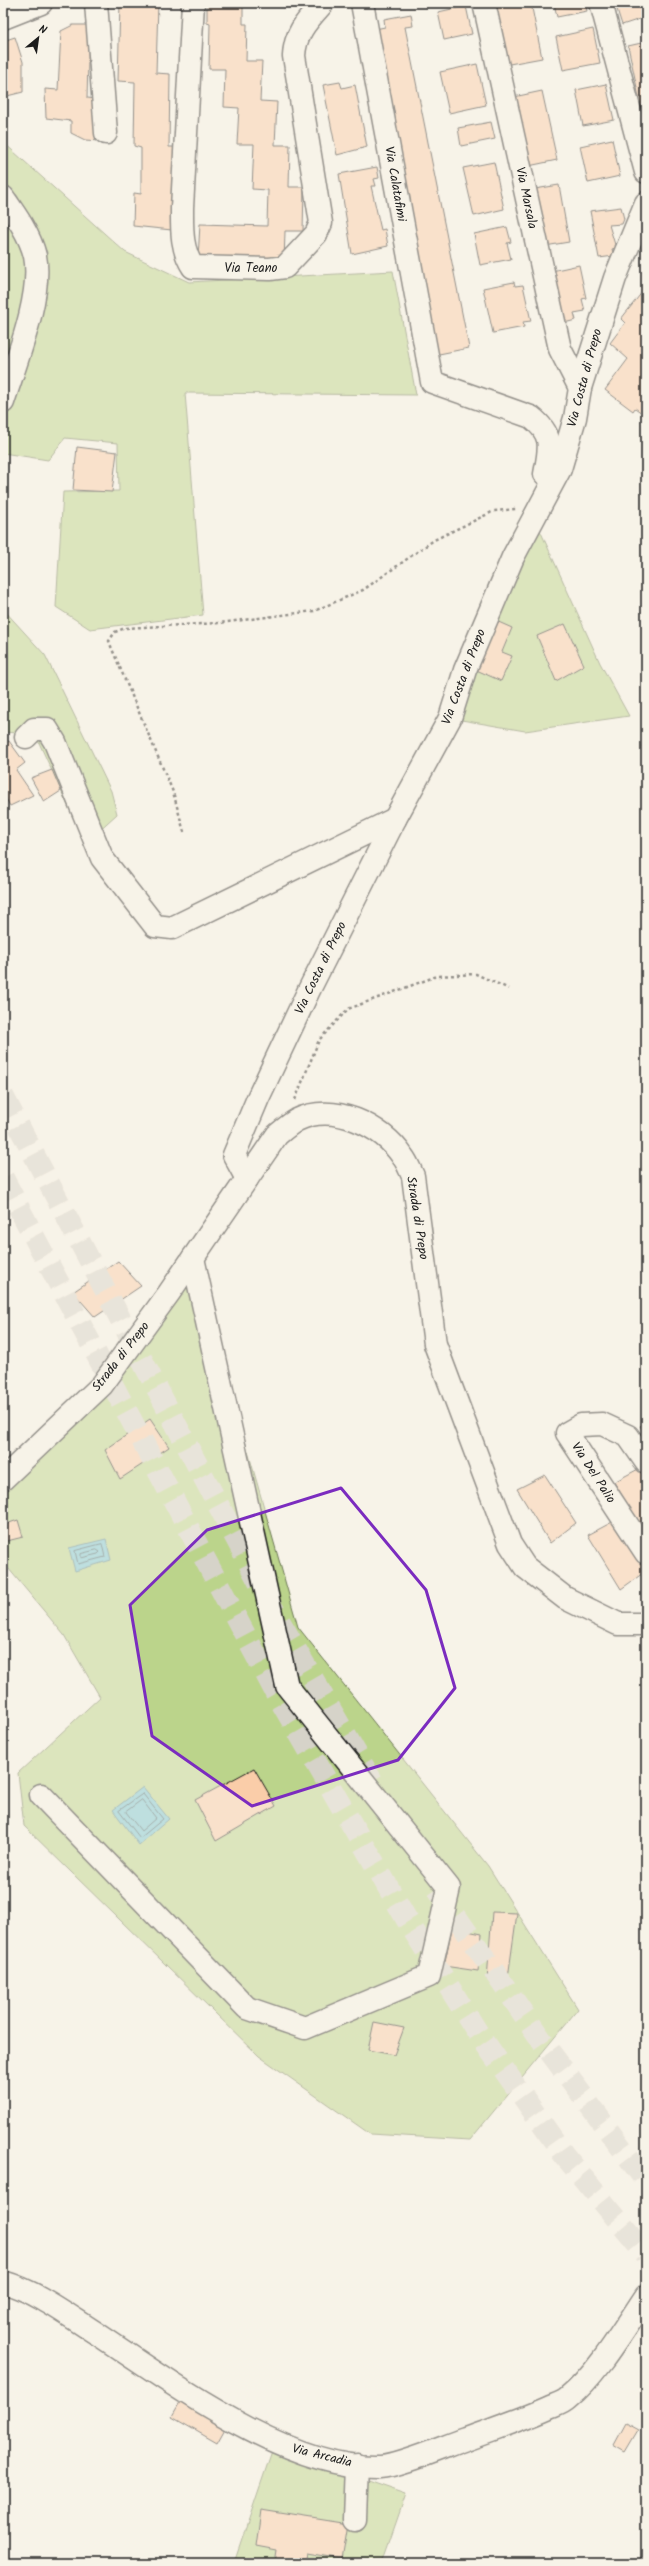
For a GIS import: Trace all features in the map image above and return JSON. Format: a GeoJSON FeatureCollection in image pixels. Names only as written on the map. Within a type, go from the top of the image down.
{"type":"FeatureCollection","features":[{"type":"Feature","properties":{"kind":"street"},"geometry":{"type":"LineString","coordinates":[[3,18],[41,3]]}},
{"type":"Feature","properties":{"kind":"street"},"geometry":{"type":"LineString","coordinates":[[96,3],[106,133]]}},
{"type":"Feature","properties":{"kind":"street","name":"Via Teano"},"geometry":{"type":"LineString","coordinates":[[193,3],[182,208],[183,240],[186,258],[193,267],[270,269],[285,267],[316,234],[321,223],[294,56],[294,43],[300,29],[323,3]]}},
{"type":"Feature","properties":{"kind":"street","name":"Via Calatafimi"},"geometry":{"type":"LineString","coordinates":[[362,3],[432,382],[531,417],[543,427],[551,445],[536,513]]}},
{"type":"Feature","properties":{"kind":"street","name":"Via Marsala"},"geometry":{"type":"LineString","coordinates":[[484,3],[560,349],[580,388]]}},
{"type":"Feature","properties":{"kind":"street"},"geometry":{"type":"LineString","coordinates":[[601,3],[646,172]]}},
{"type":"Feature","properties":{"kind":"street"},"geometry":{"type":"LineString","coordinates":[[3,197],[19,220],[35,256],[34,297],[3,402]]}},
{"type":"Feature","properties":{"kind":"street","name":"Via Costa di Prepo"},"geometry":{"type":"LineString","coordinates":[[247,1179],[234,1155],[258,1098],[395,819],[450,718],[465,670],[513,557],[560,469],[575,418],[580,388],[614,278],[646,203]]}},
{"type":"Feature","properties":{"kind":"street"},"geometry":{"type":"LineString","coordinates":[[26,737],[34,729],[47,729],[55,742],[102,858],[155,926],[172,928],[395,819]]}},
{"type":"Feature","properties":{"kind":"street","name":"Strada di Prepo"},"geometry":{"type":"LineString","coordinates":[[3,1479],[102,1385],[193,1258],[277,1135],[297,1120],[322,1114],[352,1118],[382,1135],[403,1156],[413,1176],[435,1344],[510,1544],[525,1567],[565,1598],[601,1618],[618,1624],[646,1624]]}},
{"type":"Feature","properties":{"kind":"street"},"geometry":{"type":"LineString","coordinates":[[41,1795],[247,2008],[305,2028],[429,1976],[449,1888],[288,1686],[193,1258]]}},
{"type":"Feature","properties":{"kind":"street","name":"Via Del Palio"},"geometry":{"type":"LineString","coordinates":[[646,1462],[628,1436],[602,1424],[581,1425],[567,1433],[646,1553]]}},
{"type":"Feature","properties":{"kind":"street","name":"Via Arcadia"},"geometry":{"type":"LineString","coordinates":[[3,2282],[20,2287],[63,2312],[149,2369],[247,2428],[298,2452],[339,2463],[381,2467],[425,2454],[534,2414],[568,2399],[603,2360],[646,2296]]}},
{"type":"Feature","properties":{"kind":"street"},"geometry":{"type":"LineString","coordinates":[[355,2519],[357,2464]]}},
{"type":"Feature","properties":{"kind":"path"},"geometry":{"type":"LineString","coordinates":[[184,832],[173,792],[109,641],[115,632],[126,628],[219,623],[314,611],[363,590],[434,540],[494,511],[519,509],[536,513]]}},
{"type":"Feature","properties":{"kind":"path"},"geometry":{"type":"LineString","coordinates":[[297,1120],[294,1102],[319,1040],[348,1009],[437,976],[476,974],[509,989]]}},
{"type":"Feature","properties":{"kind":"highlighted area"},"geometry":{"type":"Polygon","coordinates":[[[341,1488],[426,1590],[455,1688],[398,1760],[252,1806],[152,1736],[130,1605],[207,1530],[341,1488]]]}},
{"type":"Feature","properties":{"kind":"green space"},"geometry":{"type":"Polygon","coordinates":[[[3,142],[125,252],[189,282],[393,271],[416,395],[185,393],[203,615],[90,629],[56,607],[63,492],[119,491],[118,443],[65,438],[48,460],[3,453],[3,430],[30,336],[47,252],[17,195],[3,185],[3,142]]]}},
{"type":"Feature","properties":{"kind":"green space"},"geometry":{"type":"Polygon","coordinates":[[[3,197],[35,256],[3,390],[3,197]]]}},
{"type":"Feature","properties":{"kind":"green space"},"geometry":{"type":"Polygon","coordinates":[[[534,517],[600,663],[629,716],[525,731],[450,718],[534,517]]]}},
{"type":"Feature","properties":{"kind":"green space"},"geometry":{"type":"Polygon","coordinates":[[[3,609],[45,655],[111,791],[117,814],[85,843],[35,734],[3,732],[3,609]]]}},
{"type":"Feature","properties":{"kind":"green space"},"geometry":{"type":"Polygon","coordinates":[[[193,1258],[298,1627],[488,1866],[578,2009],[470,2140],[370,2134],[259,2056],[24,1826],[18,1773],[100,1697],[64,1635],[3,1562],[3,1479],[102,1385],[193,1258]]]}},
{"type":"Feature","properties":{"kind":"green space"},"geometry":{"type":"Polygon","coordinates":[[[273,2448],[406,2494],[382,2563],[234,2563],[273,2448]]]}},
{"type":"Feature","properties":{"kind":"water"},"geometry":{"type":"Polygon","coordinates":[[[106,1539],[111,1560],[75,1571],[69,1548],[106,1539]]]}},
{"type":"Feature","properties":{"kind":"water"},"geometry":{"type":"Polygon","coordinates":[[[143,1787],[169,1819],[139,1845],[113,1810],[143,1787]]]}},
{"type":"Feature","properties":{"kind":"building"},"geometry":{"type":"Polygon","coordinates":[[[120,3],[158,3],[156,73],[170,74],[169,147],[174,147],[172,230],[133,226],[134,193],[141,194],[141,148],[134,146],[135,82],[118,81],[120,3]]]}},
{"type":"Feature","properties":{"kind":"building"},"geometry":{"type":"Polygon","coordinates":[[[207,3],[243,3],[243,24],[247,24],[246,61],[262,61],[260,101],[277,102],[275,145],[290,145],[289,187],[304,187],[303,231],[285,231],[284,262],[198,259],[200,224],[267,226],[268,190],[252,189],[254,144],[237,144],[239,108],[224,107],[225,69],[209,69],[210,24],[207,23],[207,3]]]}},
{"type":"Feature","properties":{"kind":"building"},"geometry":{"type":"Polygon","coordinates":[[[493,3],[531,3],[542,58],[504,65],[493,3]]]}},
{"type":"Feature","properties":{"kind":"building"},"geometry":{"type":"Polygon","coordinates":[[[554,3],[585,3],[587,11],[557,17],[554,3]]]}},
{"type":"Feature","properties":{"kind":"building"},"geometry":{"type":"Polygon","coordinates":[[[615,3],[646,3],[646,17],[622,25],[615,3]]]}},
{"type":"Feature","properties":{"kind":"building"},"geometry":{"type":"Polygon","coordinates":[[[466,6],[472,34],[444,40],[438,12],[466,6]]]}},
{"type":"Feature","properties":{"kind":"building"},"geometry":{"type":"Polygon","coordinates":[[[411,14],[413,26],[405,27],[469,348],[434,355],[370,30],[385,27],[384,19],[411,14]]]}},
{"type":"Feature","properties":{"kind":"building"},"geometry":{"type":"Polygon","coordinates":[[[73,25],[89,25],[87,98],[98,99],[100,141],[85,140],[71,133],[71,121],[46,118],[45,89],[58,90],[61,31],[73,25]]]}},
{"type":"Feature","properties":{"kind":"building"},"geometry":{"type":"Polygon","coordinates":[[[593,29],[600,63],[563,70],[556,37],[593,29]]]}},
{"type":"Feature","properties":{"kind":"building"},"geometry":{"type":"Polygon","coordinates":[[[15,37],[23,62],[23,92],[3,97],[3,41],[15,37]]]}},
{"type":"Feature","properties":{"kind":"building"},"geometry":{"type":"Polygon","coordinates":[[[646,42],[646,110],[642,111],[628,46],[646,42]]]}},
{"type":"Feature","properties":{"kind":"building"},"geometry":{"type":"Polygon","coordinates":[[[477,64],[486,105],[449,113],[440,72],[477,64]]]}},
{"type":"Feature","properties":{"kind":"building"},"geometry":{"type":"Polygon","coordinates":[[[340,82],[342,88],[355,85],[367,147],[337,155],[323,85],[340,82]]]}},
{"type":"Feature","properties":{"kind":"building"},"geometry":{"type":"Polygon","coordinates":[[[606,84],[614,120],[583,126],[576,90],[606,84]]]}},
{"type":"Feature","properties":{"kind":"building"},"geometry":{"type":"Polygon","coordinates":[[[542,91],[557,160],[524,167],[509,98],[542,91]]]}},
{"type":"Feature","properties":{"kind":"building"},"geometry":{"type":"Polygon","coordinates":[[[491,122],[495,139],[461,146],[458,128],[491,122]]]}},
{"type":"Feature","properties":{"kind":"building"},"geometry":{"type":"Polygon","coordinates":[[[612,139],[620,176],[588,183],[580,146],[612,139]]]}},
{"type":"Feature","properties":{"kind":"building"},"geometry":{"type":"Polygon","coordinates":[[[494,162],[504,209],[474,216],[463,168],[494,162]]]}},
{"type":"Feature","properties":{"kind":"building"},"geometry":{"type":"Polygon","coordinates":[[[377,167],[379,178],[374,179],[376,186],[371,186],[381,230],[385,229],[388,246],[352,254],[339,174],[377,167]]]}},
{"type":"Feature","properties":{"kind":"building"},"geometry":{"type":"Polygon","coordinates":[[[559,185],[569,242],[539,247],[529,190],[559,185]]]}},
{"type":"Feature","properties":{"kind":"building"},"geometry":{"type":"Polygon","coordinates":[[[621,207],[624,219],[622,224],[609,225],[616,248],[612,249],[614,256],[599,258],[590,211],[621,207]]]}},
{"type":"Feature","properties":{"kind":"building"},"geometry":{"type":"Polygon","coordinates":[[[507,227],[511,242],[507,243],[511,259],[480,265],[474,234],[507,227]]]}},
{"type":"Feature","properties":{"kind":"building"},"geometry":{"type":"Polygon","coordinates":[[[579,265],[586,298],[582,299],[585,311],[574,313],[576,320],[560,324],[547,272],[579,265]]]}},
{"type":"Feature","properties":{"kind":"building"},"geometry":{"type":"Polygon","coordinates":[[[514,282],[515,286],[523,285],[531,321],[523,322],[524,327],[493,333],[483,288],[514,282]]]}},
{"type":"Feature","properties":{"kind":"building"},"geometry":{"type":"Polygon","coordinates":[[[643,291],[646,293],[646,366],[644,369],[646,370],[646,416],[635,408],[633,411],[605,390],[628,359],[610,343],[625,323],[621,319],[643,291]]]}},
{"type":"Feature","properties":{"kind":"building"},"geometry":{"type":"Polygon","coordinates":[[[77,447],[117,452],[112,492],[73,490],[77,447]]]}},
{"type":"Feature","properties":{"kind":"building"},"geometry":{"type":"Polygon","coordinates":[[[494,620],[512,628],[502,652],[512,656],[501,681],[472,668],[494,620]]]}},
{"type":"Feature","properties":{"kind":"building"},"geometry":{"type":"Polygon","coordinates":[[[565,624],[584,665],[556,681],[537,636],[565,624]]]}},
{"type":"Feature","properties":{"kind":"building"},"geometry":{"type":"Polygon","coordinates":[[[9,741],[25,763],[16,770],[33,795],[10,806],[3,793],[3,743],[9,741]]]}},
{"type":"Feature","properties":{"kind":"building"},"geometry":{"type":"Polygon","coordinates":[[[52,770],[61,791],[44,802],[31,778],[52,770]]]}},
{"type":"Feature","properties":{"kind":"building"},"geometry":{"type":"Polygon","coordinates":[[[118,1261],[141,1286],[95,1317],[73,1292],[118,1261]]]}},
{"type":"Feature","properties":{"kind":"building"},"geometry":{"type":"Polygon","coordinates":[[[150,1419],[169,1447],[120,1479],[105,1450],[150,1419]]]}},
{"type":"Feature","properties":{"kind":"building"},"geometry":{"type":"Polygon","coordinates":[[[646,1422],[646,1436],[640,1426],[646,1422]]]}},
{"type":"Feature","properties":{"kind":"building"},"geometry":{"type":"Polygon","coordinates":[[[642,1467],[646,1474],[646,1535],[614,1482],[642,1467]]]}},
{"type":"Feature","properties":{"kind":"building"},"geometry":{"type":"Polygon","coordinates":[[[545,1475],[576,1523],[550,1543],[517,1489],[545,1475]]]}},
{"type":"Feature","properties":{"kind":"building"},"geometry":{"type":"Polygon","coordinates":[[[18,1520],[23,1537],[3,1542],[3,1525],[18,1520]]]}},
{"type":"Feature","properties":{"kind":"building"},"geometry":{"type":"Polygon","coordinates":[[[616,1520],[646,1566],[646,1571],[621,1589],[588,1535],[616,1520]]]}},
{"type":"Feature","properties":{"kind":"building"},"geometry":{"type":"Polygon","coordinates":[[[254,1768],[276,1806],[216,1841],[195,1800],[254,1768]]]}},
{"type":"Feature","properties":{"kind":"building"},"geometry":{"type":"Polygon","coordinates":[[[492,1912],[517,1913],[507,1985],[487,1980],[492,1912]]]}},
{"type":"Feature","properties":{"kind":"building"},"geometry":{"type":"Polygon","coordinates":[[[452,1928],[482,1934],[478,1971],[444,1966],[452,1928]]]}},
{"type":"Feature","properties":{"kind":"building"},"geometry":{"type":"Polygon","coordinates":[[[374,2022],[404,2028],[394,2055],[368,2050],[374,2022]]]}},
{"type":"Feature","properties":{"kind":"building"},"geometry":{"type":"Polygon","coordinates":[[[183,2398],[227,2425],[217,2443],[172,2417],[183,2398]]]}},
{"type":"Feature","properties":{"kind":"building"},"geometry":{"type":"Polygon","coordinates":[[[625,2423],[638,2430],[625,2452],[613,2445],[625,2423]]]}},
{"type":"Feature","properties":{"kind":"building"},"geometry":{"type":"Polygon","coordinates":[[[261,2510],[349,2524],[343,2559],[307,2553],[305,2563],[275,2563],[277,2550],[256,2546],[261,2510]]]}},
{"type":"Feature","properties":{"kind":"tunnel"},"geometry":{"type":"LineString","coordinates":[[3,1096],[280,1622],[372,1781]]}},
{"type":"Feature","properties":{"kind":"tunnel"},"geometry":{"type":"LineString","coordinates":[[3,1178],[276,1693],[407,1920],[478,2033],[564,2155],[646,2254]]}},
{"type":"Feature","properties":{"kind":"tunnel"},"geometry":{"type":"LineString","coordinates":[[437,1889],[547,2048],[646,2181]]}}]}
